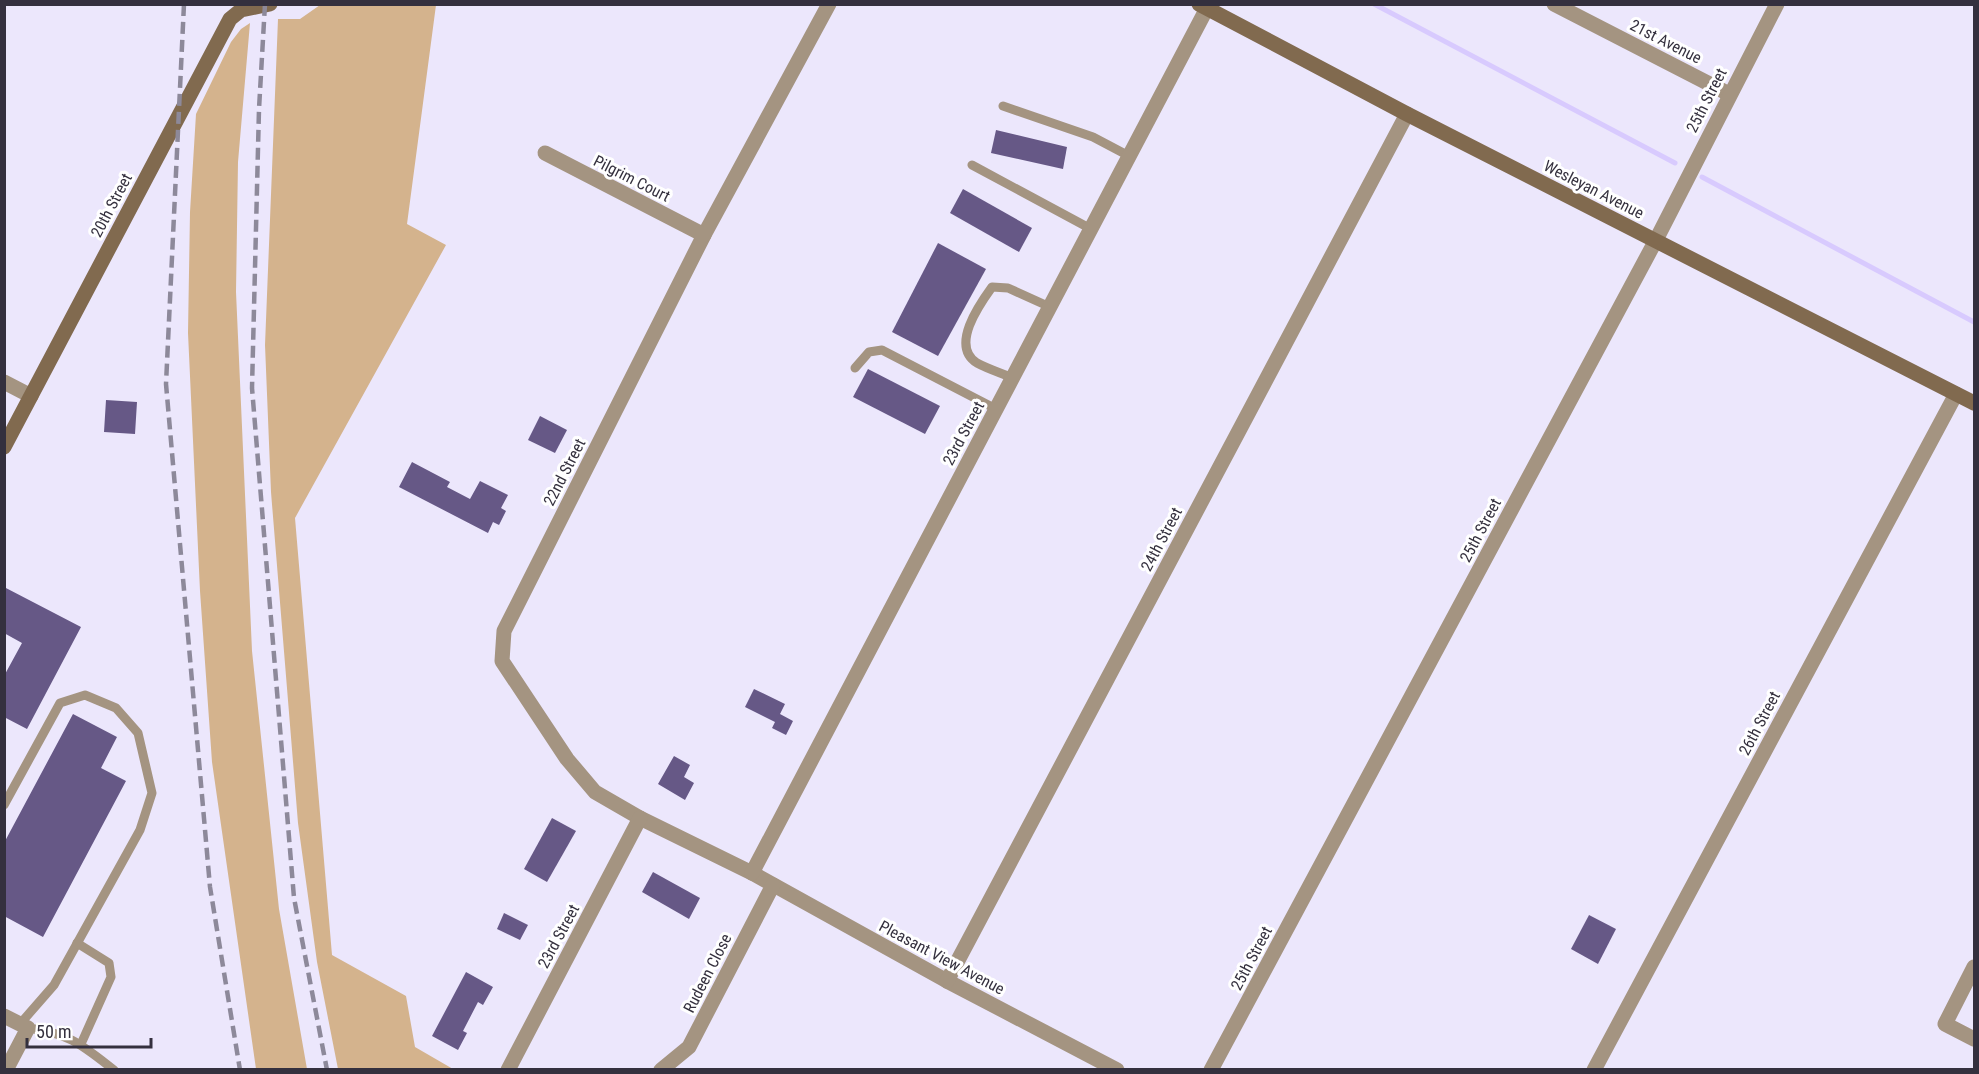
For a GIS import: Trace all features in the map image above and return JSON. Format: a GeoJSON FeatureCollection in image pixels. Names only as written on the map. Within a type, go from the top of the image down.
{"type":"FeatureCollection","features":[{"type":"Feature","properties":{"kind":"street","name":"20th Street"},"geometry":{"type":"LineString","coordinates":[[4,447],[230,19],[241,10],[270,4]]}},
{"type":"Feature","properties":{"kind":"street","name":"22nd Street"},"geometry":{"type":"LineString","coordinates":[[752,873],[640,818],[595,792],[567,759],[502,661],[504,631],[704,235],[829,4]]}},
{"type":"Feature","properties":{"kind":"street","name":"21st Avenue"},"geometry":{"type":"LineString","coordinates":[[1554,4],[1729,94]]}},
{"type":"Feature","properties":{"kind":"street","name":"25th Street"},"geometry":{"type":"LineString","coordinates":[[1212,1070],[1656,240],[1776,4]]}},
{"type":"Feature","properties":{"kind":"street","name":"Wesleyan Avenue"},"geometry":{"type":"LineString","coordinates":[[1203,7],[1407,114],[1974,403]]}},
{"type":"Feature","properties":{"kind":"street","name":"23rd Street"},"geometry":{"type":"LineString","coordinates":[[752,873],[1130,156],[1203,7]]}},
{"type":"Feature","properties":{"kind":"street","name":"24th Street"},"geometry":{"type":"LineString","coordinates":[[947,981],[1407,114]]}},
{"type":"Feature","properties":{"kind":"street","name":"Pilgrim Court"},"geometry":{"type":"LineString","coordinates":[[544,153],[704,235]]}},
{"type":"Feature","properties":{"kind":"street"},"geometry":{"type":"LineString","coordinates":[[4,382],[31,396]]}},
{"type":"Feature","properties":{"kind":"street","name":"26th Street"},"geometry":{"type":"LineString","coordinates":[[1594,1070],[1956,394]]}},
{"type":"Feature","properties":{"kind":"street","name":"23rd Street"},"geometry":{"type":"LineString","coordinates":[[508,1070],[640,818]]}},
{"type":"Feature","properties":{"kind":"street","name":"Pleasant View Avenue"},"geometry":{"type":"LineString","coordinates":[[752,873],[947,981],[1117,1070]]}},
{"type":"Feature","properties":{"kind":"street","name":"Rudeen Close"},"geometry":{"type":"LineString","coordinates":[[661,1070],[689,1047],[773,885]]}},
{"type":"Feature","properties":{"kind":"street"},"geometry":{"type":"LineString","coordinates":[[1974,967],[1945,1024],[1974,1039]]}},
{"type":"Feature","properties":{"kind":"street"},"geometry":{"type":"LineString","coordinates":[[4,1016],[24,1026],[6,1070]]}},
{"type":"Feature","properties":{"kind":"lane"},"geometry":{"type":"LineString","coordinates":[[1003,106],[1093,137],[1130,156]]}},
{"type":"Feature","properties":{"kind":"lane"},"geometry":{"type":"LineString","coordinates":[[972,165],[1091,229]]}},
{"type":"Feature","properties":{"kind":"lane"},"geometry":{"type":"LineString","coordinates":[[1013,378],[976,362],[967,351],[966,337],[979,305],[992,287],[1008,288],[1050,307]]}},
{"type":"Feature","properties":{"kind":"lane"},"geometry":{"type":"LineString","coordinates":[[855,368],[869,352],[882,350],[996,410]]}},
{"type":"Feature","properties":{"kind":"lane"},"geometry":{"type":"LineString","coordinates":[[4,805],[60,703],[85,695],[116,708],[138,733],[152,793],[140,830],[54,985],[24,1026],[55,1031],[81,1044],[114,1070]]}},
{"type":"Feature","properties":{"kind":"lane"},"geometry":{"type":"LineString","coordinates":[[77,943],[109,963],[111,976],[81,1044]]}},
{"type":"Feature","properties":{"kind":"shaded area"},"geometry":{"type":"Polygon","coordinates":[[[320,5],[436,5],[407,224],[446,245],[295,518],[332,955],[406,996],[415,1047],[453,1069],[338,1069],[317,962],[298,823],[271,492],[265,345],[278,19],[300,19],[320,5]]]}},
{"type":"Feature","properties":{"kind":"shaded area"},"geometry":{"type":"Polygon","coordinates":[[[250,23],[238,162],[236,292],[252,651],[279,909],[307,1069],[256,1069],[212,762],[200,591],[188,333],[190,212],[196,114],[231,42],[241,29],[250,23]]]}},
{"type":"Feature","properties":{"kind":"building"},"geometry":{"type":"Polygon","coordinates":[[[996,130],[1067,147],[1063,169],[991,153],[996,130]]]}},
{"type":"Feature","properties":{"kind":"building"},"geometry":{"type":"Polygon","coordinates":[[[963,189],[1032,228],[1019,252],[950,213],[963,189]]]}},
{"type":"Feature","properties":{"kind":"building"},"geometry":{"type":"Polygon","coordinates":[[[938,243],[986,269],[938,356],[892,332],[938,243]]]}},
{"type":"Feature","properties":{"kind":"building"},"geometry":{"type":"Polygon","coordinates":[[[868,369],[940,406],[925,434],[853,397],[868,369]]]}},
{"type":"Feature","properties":{"kind":"building"},"geometry":{"type":"Polygon","coordinates":[[[106,400],[137,402],[135,434],[104,432],[106,400]]]}},
{"type":"Feature","properties":{"kind":"building"},"geometry":{"type":"Polygon","coordinates":[[[540,416],[567,430],[555,453],[528,440],[540,416]]]}},
{"type":"Feature","properties":{"kind":"building"},"geometry":{"type":"Polygon","coordinates":[[[412,462],[450,482],[447,487],[470,499],[480,481],[508,495],[501,508],[506,511],[499,525],[493,522],[488,533],[399,487],[412,462]]]}},
{"type":"Feature","properties":{"kind":"building"},"geometry":{"type":"Polygon","coordinates":[[[4,587],[81,627],[27,729],[4,717],[4,676],[22,643],[4,633],[4,587]]]}},
{"type":"Feature","properties":{"kind":"building"},"geometry":{"type":"Polygon","coordinates":[[[754,689],[785,704],[780,714],[793,721],[786,735],[772,728],[775,722],[745,707],[754,689]]]}},
{"type":"Feature","properties":{"kind":"building"},"geometry":{"type":"Polygon","coordinates":[[[73,714],[117,737],[101,768],[126,781],[43,937],[4,916],[4,843],[73,714]]]}},
{"type":"Feature","properties":{"kind":"building"},"geometry":{"type":"Polygon","coordinates":[[[674,756],[690,765],[684,777],[694,783],[685,800],[658,784],[674,756]]]}},
{"type":"Feature","properties":{"kind":"building"},"geometry":{"type":"Polygon","coordinates":[[[552,818],[576,831],[547,882],[524,869],[552,818]]]}},
{"type":"Feature","properties":{"kind":"building"},"geometry":{"type":"Polygon","coordinates":[[[653,872],[700,898],[689,919],[642,892],[653,872]]]}},
{"type":"Feature","properties":{"kind":"building"},"geometry":{"type":"Polygon","coordinates":[[[504,913],[528,925],[520,940],[497,929],[504,913]]]}},
{"type":"Feature","properties":{"kind":"building"},"geometry":{"type":"Polygon","coordinates":[[[1589,915],[1616,929],[1598,964],[1571,949],[1589,915]]]}},
{"type":"Feature","properties":{"kind":"building"},"geometry":{"type":"Polygon","coordinates":[[[466,972],[493,987],[483,1005],[478,1002],[463,1031],[467,1033],[458,1050],[432,1036],[466,972]]]}},
{"type":"Feature","properties":{"kind":"waterway"},"geometry":{"type":"LineString","coordinates":[[1374,4],[1675,163]]}},
{"type":"Feature","properties":{"kind":"waterway"},"geometry":{"type":"LineString","coordinates":[[1702,177],[1974,322]]}},
{"type":"Feature","properties":{"kind":"railway"},"geometry":{"type":"LineString","coordinates":[[184,4],[166,384],[210,887],[240,1070]]}},
{"type":"Feature","properties":{"kind":"railway"},"geometry":{"type":"LineString","coordinates":[[265,4],[259,109],[252,388],[294,898],[327,1070]]}}]}
